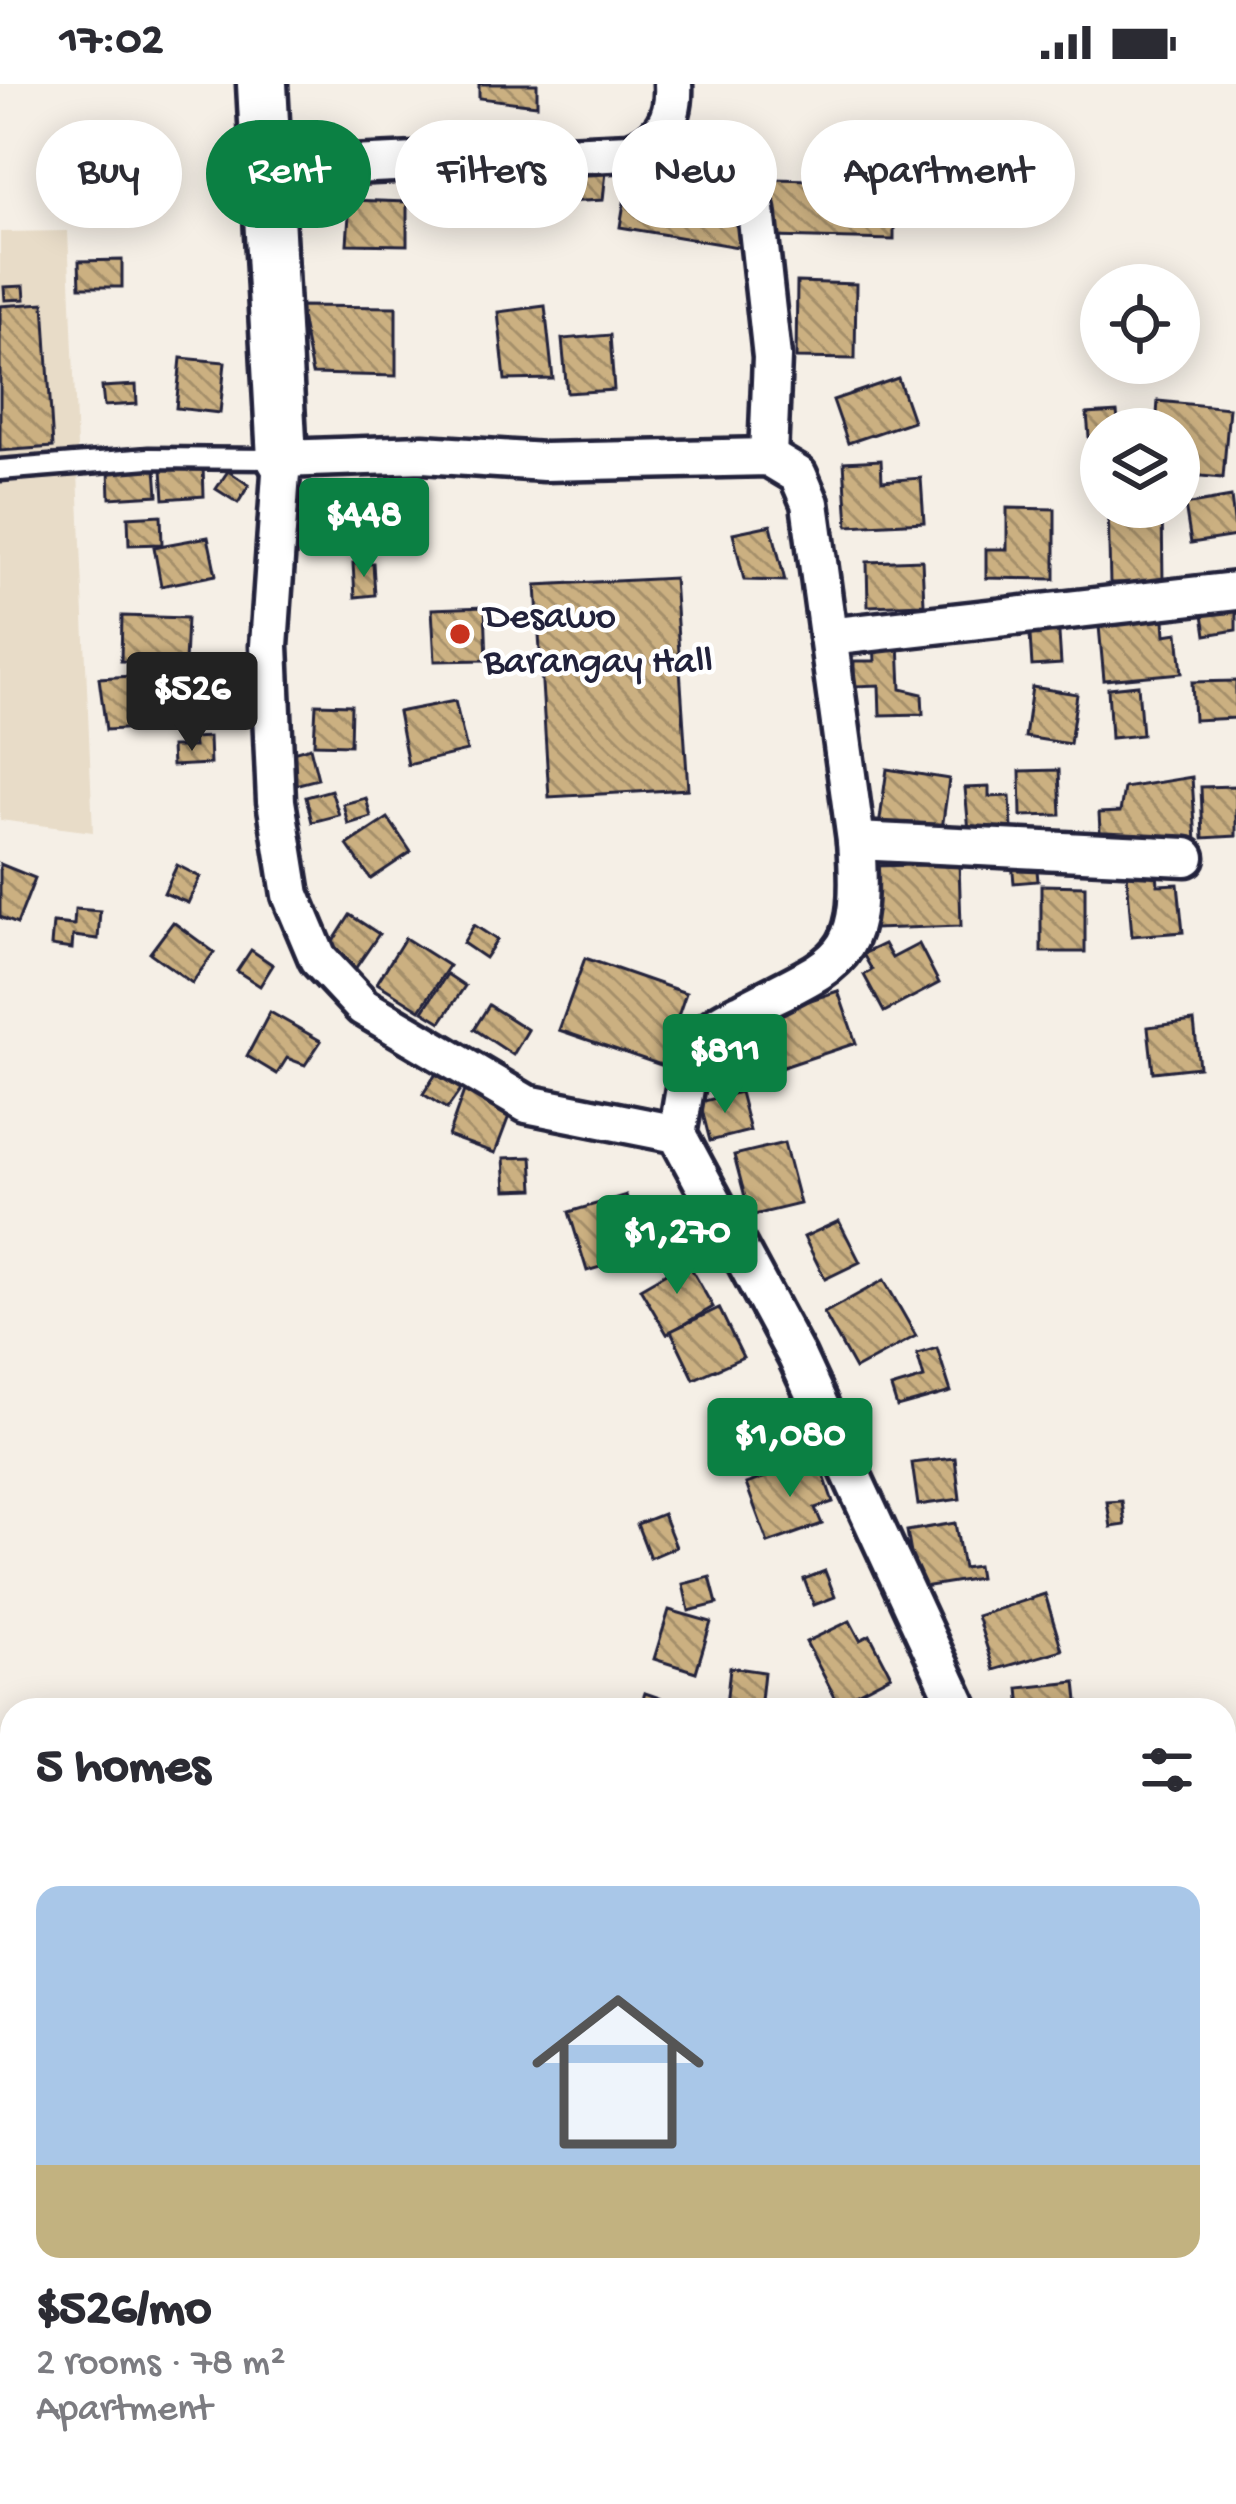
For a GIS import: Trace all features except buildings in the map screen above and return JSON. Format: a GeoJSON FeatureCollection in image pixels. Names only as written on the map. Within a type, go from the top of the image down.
{"type":"FeatureCollection","features":[{"type":"Feature","properties":{"kind":"street"},"geometry":{"type":"LineString","coordinates":[[262,84],[264,120]]}},
{"type":"Feature","properties":{"kind":"street"},"geometry":{"type":"LineString","coordinates":[[371,164],[630,152],[652,143],[667,127],[673,84]]}},
{"type":"Feature","properties":{"kind":"street"},"geometry":{"type":"LineString","coordinates":[[269,228],[282,459],[268,646],[276,801],[291,895],[318,959],[363,1007],[527,1104],[677,1134],[709,1184],[807,1376],[955,1698]]}},
{"type":"Feature","properties":{"kind":"street"},"geometry":{"type":"LineString","coordinates":[[758,228],[772,357],[768,457]]}},
{"type":"Feature","properties":{"kind":"street"},"geometry":{"type":"LineString","coordinates":[[282,459],[423,454],[544,462],[768,457],[798,475],[810,503],[856,842],[860,888],[854,940],[820,973],[715,1026],[699,1044],[677,1134]]}},
{"type":"Feature","properties":{"kind":"street"},"geometry":{"type":"LineString","coordinates":[[829,637],[1236,591]]}},
{"type":"Feature","properties":{"kind":"street"},"geometry":{"type":"LineString","coordinates":[[856,842],[1186,857]]}},
{"type":"Feature","properties":{"kind":"lane"},"geometry":{"type":"LineString","coordinates":[[0,470],[149,458],[282,459]]}},
{"type":"Feature","properties":{"kind":"shaded area"},"geometry":{"type":"Polygon","coordinates":[[[68,231],[93,832],[0,820],[0,232],[68,231]]]}},
{"type":"Feature","properties":{"kind":"place","name":"Desawo Barangay Hall"},"geometry":{"type":"Point","coordinates":[460,634]}}]}
